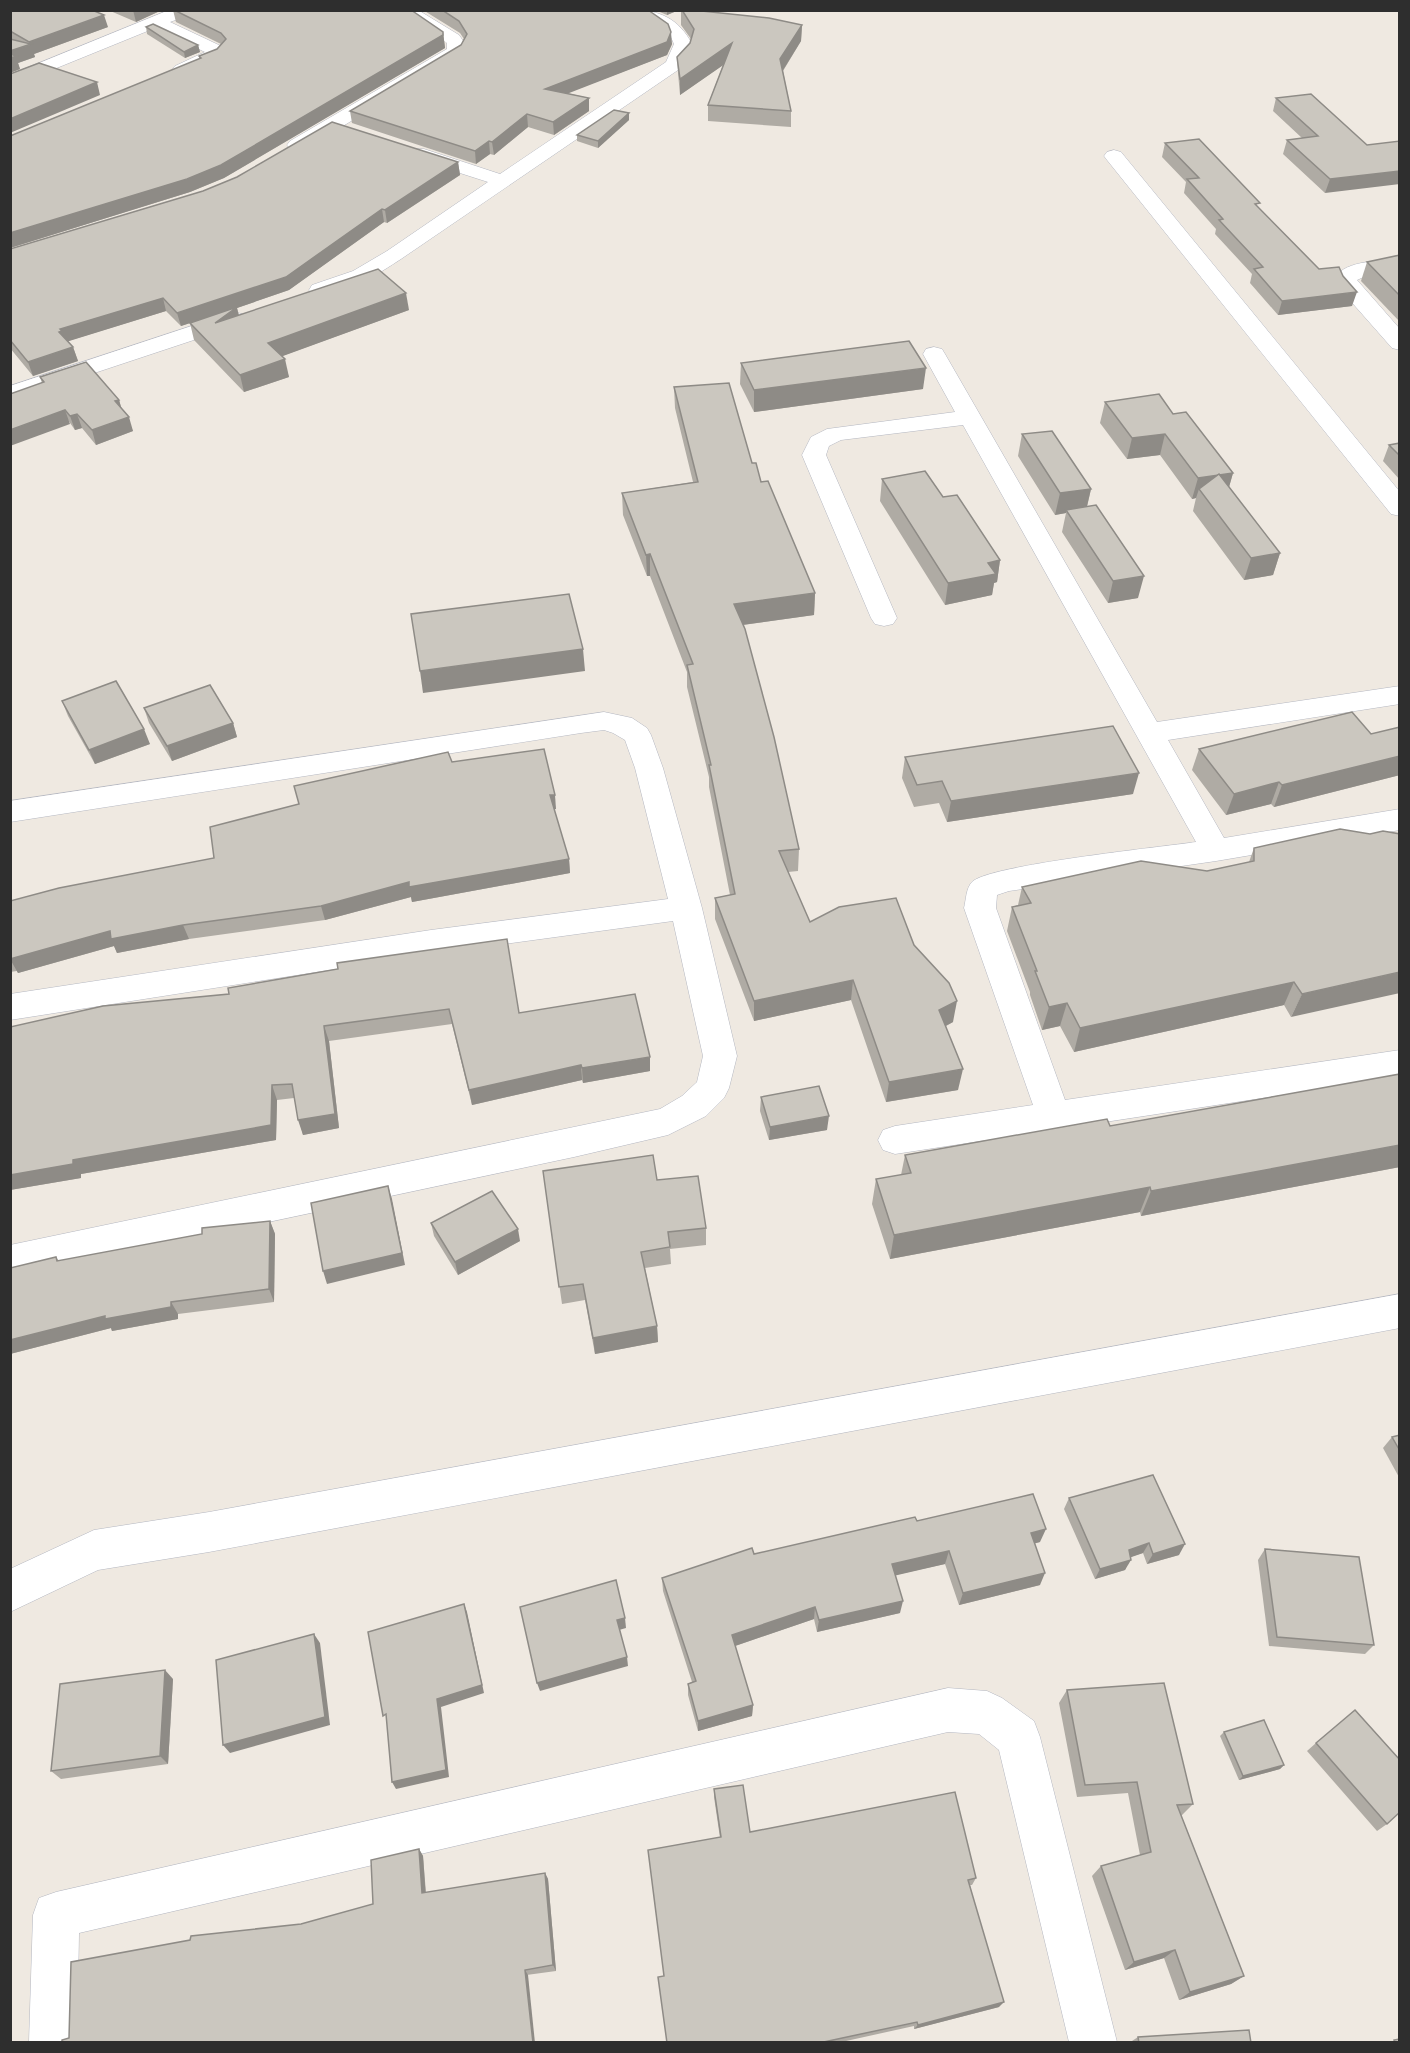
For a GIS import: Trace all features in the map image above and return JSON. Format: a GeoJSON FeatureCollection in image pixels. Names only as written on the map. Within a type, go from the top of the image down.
{"type":"FeatureCollection","features":[{"type":"Feature","properties":{"kind":"street"},"geometry":{"type":"LineString","coordinates":[[10,82],[184,10]]}},
{"type":"Feature","properties":{"kind":"street"},"geometry":{"type":"LineString","coordinates":[[284,153],[455,52],[457,45],[453,39],[405,10]]}},
{"type":"Feature","properties":{"kind":"street"},"geometry":{"type":"LineString","coordinates":[[300,297],[360,275],[672,66],[679,57],[683,44],[677,32],[641,10]]}},
{"type":"Feature","properties":{"kind":"street"},"geometry":{"type":"LineString","coordinates":[[115,22],[136,30]]}},
{"type":"Feature","properties":{"kind":"street"},"geometry":{"type":"LineString","coordinates":[[156,22],[217,51],[213,55],[160,78]]}},
{"type":"Feature","properties":{"kind":"street"},"geometry":{"type":"LineString","coordinates":[[332,124],[353,132]]}},
{"type":"Feature","properties":{"kind":"street"},"geometry":{"type":"LineString","coordinates":[[396,146],[503,181]]}},
{"type":"Feature","properties":{"kind":"street"},"geometry":{"type":"LineString","coordinates":[[1114,156],[1400,509]]}},
{"type":"Feature","properties":{"kind":"street"},"geometry":{"type":"LineString","coordinates":[[1400,265],[1364,269],[1346,277],[1348,284],[1400,343]]}},
{"type":"Feature","properties":{"kind":"street"},"geometry":{"type":"LineString","coordinates":[[10,394],[256,312]]}},
{"type":"Feature","properties":{"kind":"street"},"geometry":{"type":"LineString","coordinates":[[934,354],[1216,850]]}},
{"type":"Feature","properties":{"kind":"street"},"geometry":{"type":"LineString","coordinates":[[884,618],[814,455],[819,442],[834,434],[971,417]]}},
{"type":"Feature","properties":{"kind":"street"},"geometry":{"type":"LineString","coordinates":[[1150,732],[1400,695]]}},
{"type":"Feature","properties":{"kind":"street"},"geometry":{"type":"LineString","coordinates":[[10,812],[604,721],[622,725],[638,735],[649,768],[686,908],[720,1056],[712,1088],[694,1106],[668,1121],[574,1143],[10,1261]]}},
{"type":"Feature","properties":{"kind":"street"},"geometry":{"type":"LineString","coordinates":[[1054,1116],[980,908],[983,889],[1004,880],[1216,850],[1400,819]]}},
{"type":"Feature","properties":{"kind":"street"},"geometry":{"type":"LineString","coordinates":[[10,1007],[431,942],[686,908]]}},
{"type":"Feature","properties":{"kind":"street"},"geometry":{"type":"LineString","coordinates":[[895,1140],[1400,1063]]}},
{"type":"Feature","properties":{"kind":"street"},"geometry":{"type":"LineString","coordinates":[[10,1590],[94,1550],[209,1532],[1400,1311]]}},
{"type":"Feature","properties":{"kind":"street"},"geometry":{"type":"LineString","coordinates":[[54,2043],[56,1914],[948,1710],[987,1713],[1018,1737],[1093,2043]]}},
{"type":"Feature","properties":{"kind":"building"},"geometry":{"type":"Polygon","coordinates":[[[10,10],[92,10],[104,15],[29,42],[10,31],[10,10]]]}},
{"type":"Feature","properties":{"kind":"building"},"geometry":{"type":"Polygon","coordinates":[[[174,10],[411,10],[443,32],[443,35],[221,165],[187,179],[10,233],[10,136],[201,58],[199,56],[217,49],[226,39],[221,33],[174,10]]]}},
{"type":"Feature","properties":{"kind":"building"},"geometry":{"type":"Polygon","coordinates":[[[442,10],[648,10],[668,24],[671,32],[667,42],[545,89],[589,98],[553,122],[527,114],[492,142],[489,141],[475,151],[350,111],[461,45],[467,34],[459,21],[442,10]]]}},
{"type":"Feature","properties":{"kind":"building"},"geometry":{"type":"Polygon","coordinates":[[[682,10],[769,18],[802,25],[780,59],[791,111],[708,105],[732,43],[680,79],[677,57],[690,43],[694,29],[682,10]]]}},
{"type":"Feature","properties":{"kind":"building"},"geometry":{"type":"Polygon","coordinates":[[[153,24],[198,45],[184,52],[146,27],[153,24]]]}},
{"type":"Feature","properties":{"kind":"building"},"geometry":{"type":"Polygon","coordinates":[[[10,39],[31,44],[10,51],[10,39]]]}},
{"type":"Feature","properties":{"kind":"building"},"geometry":{"type":"Polygon","coordinates":[[[39,63],[97,82],[10,119],[10,74],[39,63]]]}},
{"type":"Feature","properties":{"kind":"building"},"geometry":{"type":"Polygon","coordinates":[[[1311,94],[1367,145],[1400,141],[1400,171],[1330,179],[1287,140],[1318,136],[1276,98],[1311,94]]]}},
{"type":"Feature","properties":{"kind":"building"},"geometry":{"type":"Polygon","coordinates":[[[614,110],[629,113],[598,141],[577,135],[614,110]]]}},
{"type":"Feature","properties":{"kind":"building"},"geometry":{"type":"Polygon","coordinates":[[[332,122],[458,162],[385,210],[382,209],[286,277],[177,313],[163,298],[60,329],[62,331],[59,332],[73,347],[28,362],[10,340],[10,249],[203,191],[237,177],[332,122]]]}},
{"type":"Feature","properties":{"kind":"building"},"geometry":{"type":"Polygon","coordinates":[[[1199,139],[1260,203],[1255,204],[1319,269],[1339,267],[1343,276],[1357,292],[1282,301],[1254,269],[1263,267],[1219,220],[1223,219],[1187,179],[1199,178],[1165,143],[1199,139]]]}},
{"type":"Feature","properties":{"kind":"building"},"geometry":{"type":"Polygon","coordinates":[[[1400,255],[1400,296],[1367,262],[1400,255]]]}},
{"type":"Feature","properties":{"kind":"building"},"geometry":{"type":"Polygon","coordinates":[[[378,269],[406,293],[268,343],[285,359],[240,375],[190,323],[237,307],[215,323],[378,269]]]}},
{"type":"Feature","properties":{"kind":"building"},"geometry":{"type":"Polygon","coordinates":[[[909,341],[926,368],[754,390],[741,363],[909,341]]]}},
{"type":"Feature","properties":{"kind":"building"},"geometry":{"type":"Polygon","coordinates":[[[86,362],[119,400],[115,401],[129,417],[92,430],[77,414],[70,416],[65,410],[10,430],[10,394],[44,382],[40,377],[86,362]]]}},
{"type":"Feature","properties":{"kind":"building"},"geometry":{"type":"Polygon","coordinates":[[[729,383],[752,463],[756,463],[761,482],[768,481],[815,593],[734,604],[745,629],[774,737],[799,849],[779,851],[810,922],[839,907],[896,898],[914,945],[949,983],[957,1001],[939,1010],[963,1069],[889,1082],[853,980],[754,1001],[715,898],[735,894],[709,765],[711,765],[687,665],[693,664],[650,554],[646,555],[622,493],[698,482],[674,387],[729,383]]]}},
{"type":"Feature","properties":{"kind":"building"},"geometry":{"type":"Polygon","coordinates":[[[1159,394],[1173,414],[1186,412],[1233,473],[1198,478],[1165,434],[1132,438],[1105,402],[1159,394]]]}},
{"type":"Feature","properties":{"kind":"building"},"geometry":{"type":"Polygon","coordinates":[[[1052,431],[1091,489],[1060,493],[1022,434],[1052,431]]]}},
{"type":"Feature","properties":{"kind":"building"},"geometry":{"type":"Polygon","coordinates":[[[1400,443],[1400,456],[1389,445],[1400,443]]]}},
{"type":"Feature","properties":{"kind":"building"},"geometry":{"type":"Polygon","coordinates":[[[925,471],[943,497],[957,495],[1000,560],[988,563],[996,574],[948,583],[882,479],[925,471]]]}},
{"type":"Feature","properties":{"kind":"building"},"geometry":{"type":"Polygon","coordinates":[[[1219,474],[1280,553],[1251,558],[1199,489],[1219,474]]]}},
{"type":"Feature","properties":{"kind":"building"},"geometry":{"type":"Polygon","coordinates":[[[1096,505],[1144,576],[1113,581],[1066,510],[1096,505]]]}},
{"type":"Feature","properties":{"kind":"building"},"geometry":{"type":"Polygon","coordinates":[[[569,594],[583,649],[420,671],[411,614],[569,594]]]}},
{"type":"Feature","properties":{"kind":"building"},"geometry":{"type":"Polygon","coordinates":[[[116,681],[144,729],[89,750],[62,701],[116,681]]]}},
{"type":"Feature","properties":{"kind":"building"},"geometry":{"type":"Polygon","coordinates":[[[210,685],[233,723],[167,746],[144,708],[210,685]]]}},
{"type":"Feature","properties":{"kind":"building"},"geometry":{"type":"Polygon","coordinates":[[[1352,712],[1371,734],[1400,727],[1400,756],[1282,785],[1279,782],[1234,794],[1199,749],[1352,712]]]}},
{"type":"Feature","properties":{"kind":"building"},"geometry":{"type":"Polygon","coordinates":[[[1113,726],[1139,773],[951,801],[942,781],[917,785],[905,757],[1113,726]]]}},
{"type":"Feature","properties":{"kind":"building"},"geometry":{"type":"Polygon","coordinates":[[[544,749],[555,795],[550,795],[569,859],[409,887],[409,882],[321,906],[183,925],[111,939],[110,931],[10,959],[10,901],[59,888],[214,858],[210,827],[299,804],[294,786],[448,752],[452,762],[544,749]]]}},
{"type":"Feature","properties":{"kind":"building"},"geometry":{"type":"Polygon","coordinates":[[[1340,829],[1370,834],[1383,831],[1400,834],[1400,972],[1302,994],[1294,982],[1080,1028],[1067,1003],[1049,1007],[1012,907],[1031,903],[1022,887],[1141,861],[1207,871],[1254,861],[1254,848],[1340,829]]]}},
{"type":"Feature","properties":{"kind":"building"},"geometry":{"type":"Polygon","coordinates":[[[507,939],[519,1013],[635,994],[650,1057],[582,1068],[581,1065],[469,1090],[449,1009],[324,1026],[335,1114],[298,1120],[292,1084],[272,1085],[271,1125],[73,1160],[73,1164],[10,1175],[10,1027],[103,1006],[229,994],[228,988],[338,969],[337,963],[507,939]]]}},
{"type":"Feature","properties":{"kind":"building"},"geometry":{"type":"Polygon","coordinates":[[[1400,1074],[1400,1145],[1151,1191],[1150,1187],[894,1235],[876,1179],[911,1173],[905,1155],[1107,1119],[1110,1126],[1400,1074]]]}},
{"type":"Feature","properties":{"kind":"building"},"geometry":{"type":"Polygon","coordinates":[[[819,1086],[829,1116],[770,1127],[761,1097],[819,1086]]]}},
{"type":"Feature","properties":{"kind":"building"},"geometry":{"type":"Polygon","coordinates":[[[653,1155],[657,1180],[698,1176],[706,1228],[668,1232],[670,1247],[641,1252],[657,1326],[593,1338],[583,1284],[559,1287],[543,1171],[653,1155]]]}},
{"type":"Feature","properties":{"kind":"building"},"geometry":{"type":"Polygon","coordinates":[[[388,1186],[402,1253],[323,1271],[311,1203],[388,1186]]]}},
{"type":"Feature","properties":{"kind":"building"},"geometry":{"type":"Polygon","coordinates":[[[492,1191],[518,1229],[455,1262],[431,1223],[492,1191]]]}},
{"type":"Feature","properties":{"kind":"building"},"geometry":{"type":"Polygon","coordinates":[[[270,1221],[269,1289],[171,1302],[171,1307],[105,1319],[105,1316],[10,1340],[10,1268],[56,1257],[57,1261],[202,1234],[202,1228],[270,1221]]]}},
{"type":"Feature","properties":{"kind":"building"},"geometry":{"type":"Polygon","coordinates":[[[1400,1435],[1400,1451],[1392,1437],[1400,1435]]]}},
{"type":"Feature","properties":{"kind":"building"},"geometry":{"type":"Polygon","coordinates":[[[1153,1475],[1185,1544],[1153,1554],[1149,1543],[1129,1550],[1131,1560],[1100,1569],[1069,1498],[1153,1475]]]}},
{"type":"Feature","properties":{"kind":"building"},"geometry":{"type":"Polygon","coordinates":[[[1033,1494],[1046,1529],[1031,1533],[1045,1573],[963,1593],[949,1551],[892,1564],[903,1601],[819,1620],[815,1607],[732,1635],[753,1705],[698,1721],[688,1684],[696,1681],[662,1578],[752,1548],[754,1554],[915,1517],[917,1521],[1033,1494]]]}},
{"type":"Feature","properties":{"kind":"building"},"geometry":{"type":"Polygon","coordinates":[[[1265,1549],[1359,1557],[1374,1645],[1277,1637],[1265,1549]]]}},
{"type":"Feature","properties":{"kind":"building"},"geometry":{"type":"Polygon","coordinates":[[[616,1580],[625,1618],[617,1620],[627,1657],[537,1683],[520,1607],[616,1580]]]}},
{"type":"Feature","properties":{"kind":"building"},"geometry":{"type":"Polygon","coordinates":[[[464,1604],[482,1685],[437,1699],[446,1770],[392,1782],[386,1714],[383,1716],[368,1632],[464,1604]]]}},
{"type":"Feature","properties":{"kind":"building"},"geometry":{"type":"Polygon","coordinates":[[[314,1634],[325,1717],[223,1745],[216,1660],[314,1634]]]}},
{"type":"Feature","properties":{"kind":"building"},"geometry":{"type":"Polygon","coordinates":[[[165,1670],[160,1756],[51,1771],[60,1684],[165,1670]]]}},
{"type":"Feature","properties":{"kind":"building"},"geometry":{"type":"Polygon","coordinates":[[[1164,1683],[1193,1804],[1177,1805],[1244,1976],[1190,1992],[1175,1950],[1134,1962],[1101,1866],[1151,1852],[1137,1782],[1085,1785],[1067,1690],[1164,1683]]]}},
{"type":"Feature","properties":{"kind":"building"},"geometry":{"type":"Polygon","coordinates":[[[1355,1710],[1400,1760],[1400,1812],[1387,1824],[1316,1743],[1355,1710]]]}},
{"type":"Feature","properties":{"kind":"building"},"geometry":{"type":"Polygon","coordinates":[[[1264,1720],[1284,1765],[1243,1776],[1224,1732],[1264,1720]]]}},
{"type":"Feature","properties":{"kind":"building"},"geometry":{"type":"Polygon","coordinates":[[[743,1785],[750,1832],[955,1792],[976,1878],[968,1880],[1004,2002],[918,2025],[917,2022],[819,2043],[667,2043],[658,1977],[664,1976],[648,1850],[721,1837],[714,1789],[743,1785]]]}},
{"type":"Feature","properties":{"kind":"building"},"geometry":{"type":"Polygon","coordinates":[[[419,1849],[422,1893],[545,1873],[553,1965],[525,1970],[533,2043],[62,2043],[62,2040],[69,2038],[71,1962],[190,1940],[191,1936],[301,1924],[373,1904],[371,1860],[419,1849]]]}},
{"type":"Feature","properties":{"kind":"building"},"geometry":{"type":"Polygon","coordinates":[[[1249,2030],[1251,2043],[1139,2043],[1138,2037],[1249,2030]]]}}]}
